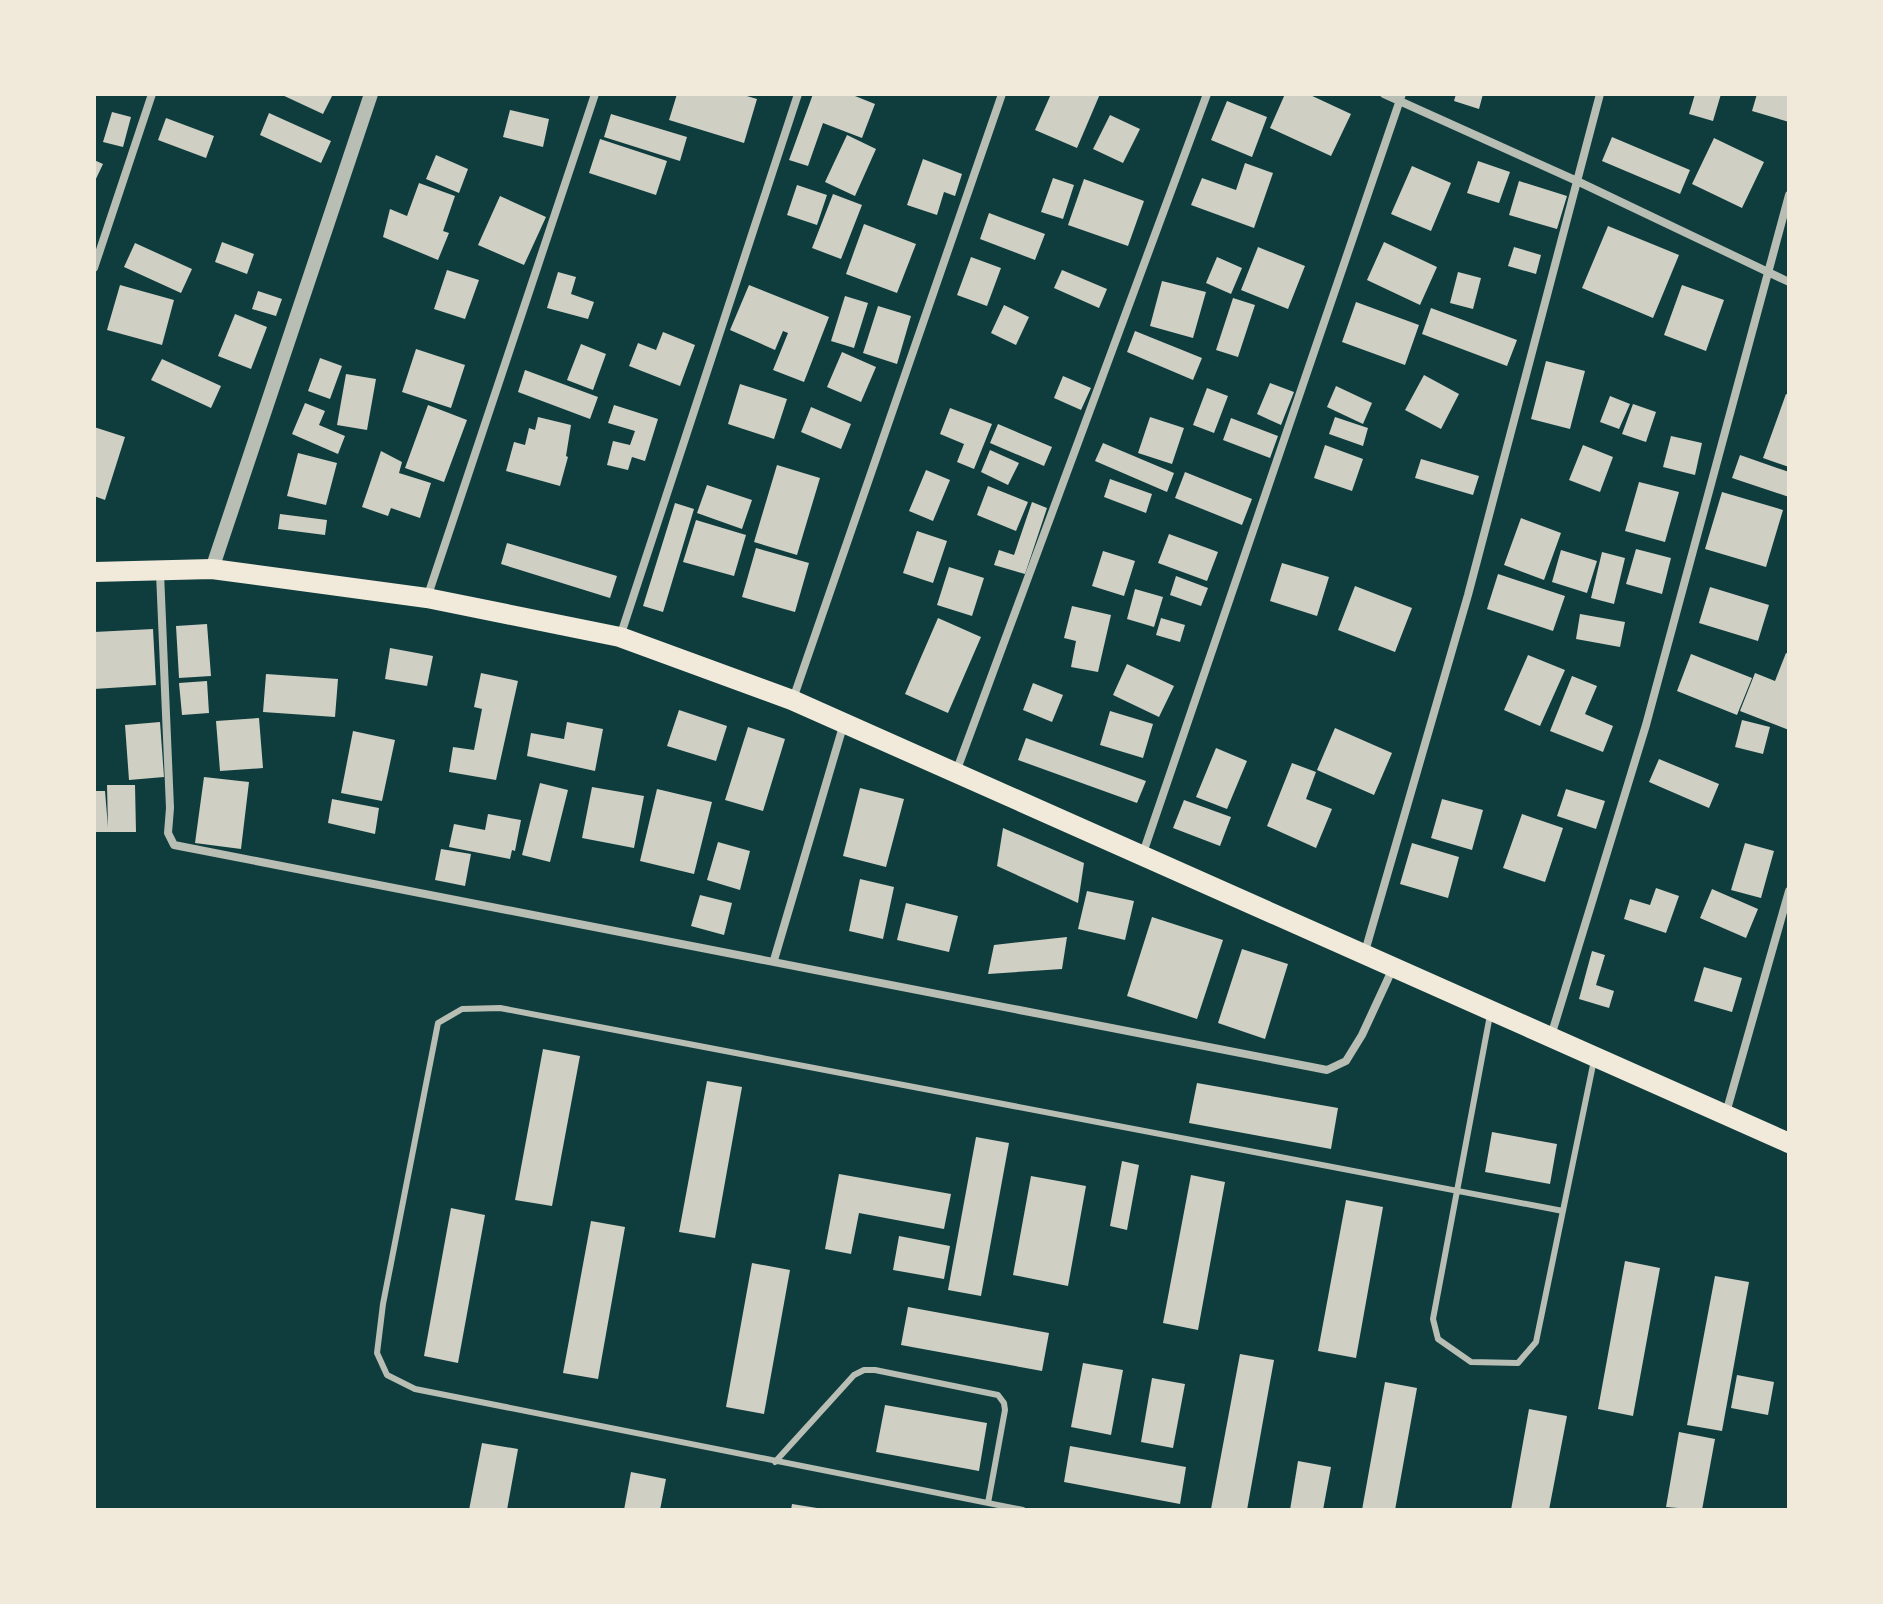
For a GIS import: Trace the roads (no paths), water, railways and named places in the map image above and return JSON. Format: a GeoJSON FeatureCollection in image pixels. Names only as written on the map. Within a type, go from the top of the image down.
{"type":"FeatureCollection","features":[{"type":"Feature","properties":{"kind":"main road"},"geometry":{"type":"LineString","coordinates":[[94,572],[212,569],[427,598],[620,637],[844,722],[1789,1143]]}},
{"type":"Feature","properties":{"kind":"street"},"geometry":{"type":"LineString","coordinates":[[94,268],[152,94]]}},
{"type":"Feature","properties":{"kind":"street"},"geometry":{"type":"LineString","coordinates":[[212,569],[371,94]]}},
{"type":"Feature","properties":{"kind":"street"},"geometry":{"type":"LineString","coordinates":[[427,598],[595,94]]}},
{"type":"Feature","properties":{"kind":"street"},"geometry":{"type":"LineString","coordinates":[[620,637],[798,94]]}},
{"type":"Feature","properties":{"kind":"street"},"geometry":{"type":"LineString","coordinates":[[792,700],[1002,94]]}},
{"type":"Feature","properties":{"kind":"street"},"geometry":{"type":"LineString","coordinates":[[956,772],[1207,94]]}},
{"type":"Feature","properties":{"kind":"street"},"geometry":{"type":"LineString","coordinates":[[1384,94],[1401,98],[1789,282]]}},
{"type":"Feature","properties":{"kind":"street"},"geometry":{"type":"LineString","coordinates":[[1364,956],[1468,595],[1600,94]]}},
{"type":"Feature","properties":{"kind":"street"},"geometry":{"type":"LineString","coordinates":[[1142,856],[1401,98]]}},
{"type":"Feature","properties":{"kind":"street"},"geometry":{"type":"LineString","coordinates":[[1551,1037],[1646,725],[1789,195]]}},
{"type":"Feature","properties":{"kind":"street"},"geometry":{"type":"LineString","coordinates":[[160,572],[170,808],[168,833],[174,845],[1327,1070],[1346,1061],[1362,1035],[1393,968]]}},
{"type":"Feature","properties":{"kind":"street"},"geometry":{"type":"LineString","coordinates":[[774,960],[844,722]]}},
{"type":"Feature","properties":{"kind":"street"},"geometry":{"type":"LineString","coordinates":[[1726,1115],[1789,891]]}},
{"type":"Feature","properties":{"kind":"lane"},"geometry":{"type":"LineString","coordinates":[[1023,1510],[415,1389],[387,1375],[377,1353],[383,1304],[438,1023],[462,1009],[500,1008],[1563,1211]]}},
{"type":"Feature","properties":{"kind":"lane"},"geometry":{"type":"LineString","coordinates":[[1491,1012],[1433,1319],[1438,1339],[1471,1362],[1518,1363],[1536,1342],[1594,1056]]}},
{"type":"Feature","properties":{"kind":"lane"},"geometry":{"type":"LineString","coordinates":[[775,1462],[854,1375],[864,1370],[875,1370],[998,1395],[1005,1410],[988,1503]]}}]}
